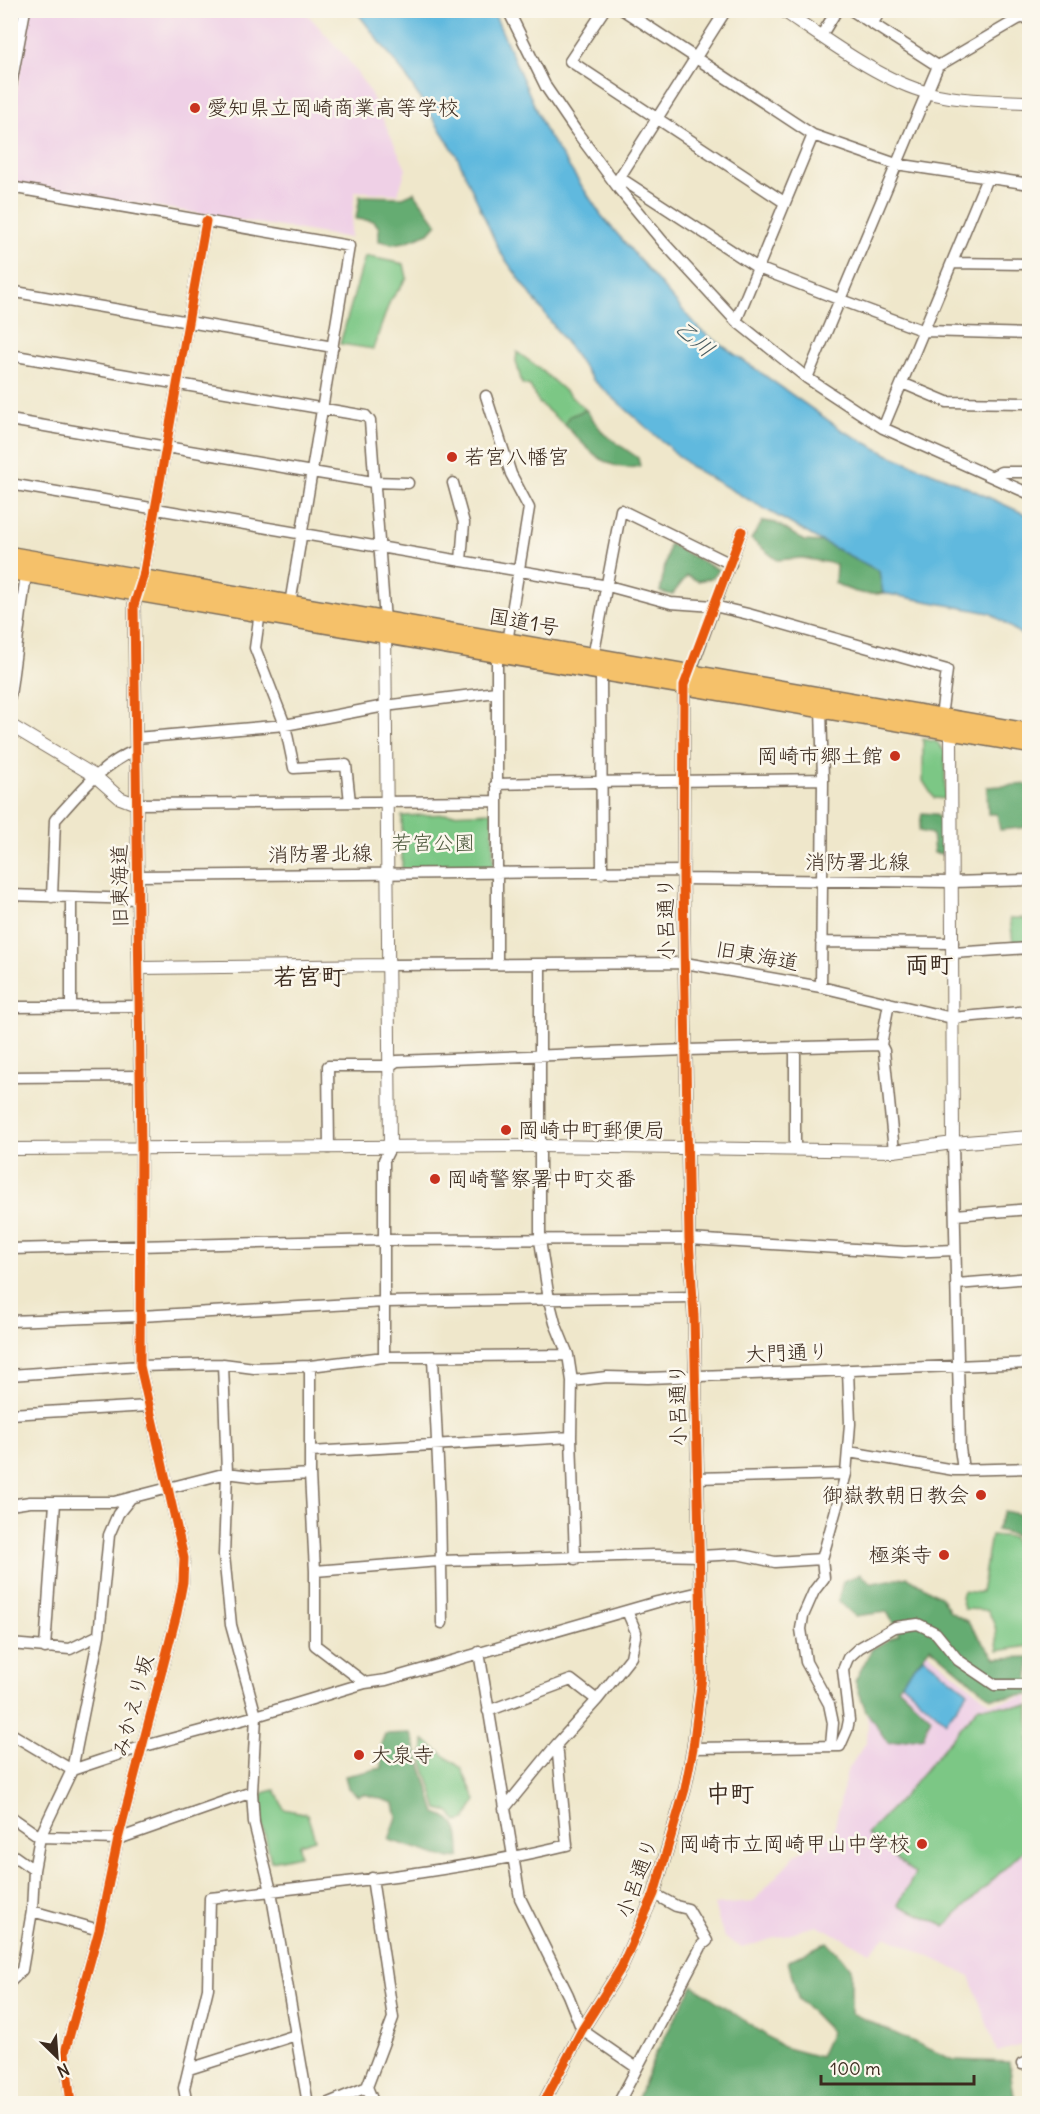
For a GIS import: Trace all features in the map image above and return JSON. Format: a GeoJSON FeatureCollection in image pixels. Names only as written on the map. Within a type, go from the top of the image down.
{"type":"FeatureCollection","features":[{"type":"Feature","properties":{"kind":"highway","name":"国道1号"},"geometry":{"type":"LineString","coordinates":[[10,555],[260,612],[385,628],[687,679],[1029,732]]}},
{"type":"Feature","properties":{"kind":"highway","name":"国道1号"},"geometry":{"type":"LineString","coordinates":[[18,573],[141,585],[290,604],[385,628]]}},
{"type":"Feature","properties":{"kind":"highway","name":"国道1号"},"geometry":{"type":"LineString","coordinates":[[687,679],[820,708],[1029,745]]}},
{"type":"Feature","properties":{"kind":"street"},"geometry":{"type":"LineString","coordinates":[[11,85],[25,10]]}},
{"type":"Feature","properties":{"kind":"street"},"geometry":{"type":"LineString","coordinates":[[508,10],[553,99],[676,257],[736,321],[807,378],[883,428],[1029,494]]}},
{"type":"Feature","properties":{"kind":"street"},"geometry":{"type":"LineString","coordinates":[[604,10],[570,61],[784,202]]}},
{"type":"Feature","properties":{"kind":"street"},"geometry":{"type":"LineString","coordinates":[[623,10],[813,135],[896,164],[1029,184]]}},
{"type":"Feature","properties":{"kind":"street"},"geometry":{"type":"LineString","coordinates":[[618,181],[726,10]]}},
{"type":"Feature","properties":{"kind":"street"},"geometry":{"type":"LineString","coordinates":[[782,10],[886,77],[927,92],[964,100],[1029,102]]}},
{"type":"Feature","properties":{"kind":"street"},"geometry":{"type":"LineString","coordinates":[[821,36],[837,10]]}},
{"type":"Feature","properties":{"kind":"street"},"geometry":{"type":"LineString","coordinates":[[851,10],[938,66]]}},
{"type":"Feature","properties":{"kind":"street"},"geometry":{"type":"LineString","coordinates":[[872,24],[881,10]]}},
{"type":"Feature","properties":{"kind":"street"},"geometry":{"type":"LineString","coordinates":[[807,378],[938,66],[1029,13]]}},
{"type":"Feature","properties":{"kind":"street"},"geometry":{"type":"LineString","coordinates":[[736,321],[813,135]]}},
{"type":"Feature","properties":{"kind":"street"},"geometry":{"type":"LineString","coordinates":[[883,428],[987,178]]}},
{"type":"Feature","properties":{"kind":"street"},"geometry":{"type":"LineString","coordinates":[[618,181],[758,268],[924,331],[1029,334]]}},
{"type":"Feature","properties":{"kind":"street"},"geometry":{"type":"LineString","coordinates":[[10,187],[349,246],[290,604]]}},
{"type":"Feature","properties":{"kind":"street"},"geometry":{"type":"LineString","coordinates":[[141,585],[206,221]]}},
{"type":"Feature","properties":{"kind":"street"},"geometry":{"type":"LineString","coordinates":[[952,263],[1029,264]]}},
{"type":"Feature","properties":{"kind":"street"},"geometry":{"type":"LineString","coordinates":[[10,291],[333,347]]}},
{"type":"Feature","properties":{"kind":"street"},"geometry":{"type":"LineString","coordinates":[[10,355],[366,416],[370,421],[385,628],[390,1148],[384,1160],[384,1357]]}},
{"type":"Feature","properties":{"kind":"street"},"geometry":{"type":"LineString","coordinates":[[902,383],[947,402],[1029,403]]}},
{"type":"Feature","properties":{"kind":"street"},"geometry":{"type":"LineString","coordinates":[[486,396],[495,430],[511,474],[529,508],[519,571],[502,648],[496,692],[497,964]]}},
{"type":"Feature","properties":{"kind":"street"},"geometry":{"type":"LineString","coordinates":[[10,420],[373,482],[408,483]]}},
{"type":"Feature","properties":{"kind":"street"},"geometry":{"type":"LineString","coordinates":[[993,476],[1001,472],[1029,472]]}},
{"type":"Feature","properties":{"kind":"street"},"geometry":{"type":"LineString","coordinates":[[453,483],[464,523],[461,561]]}},
{"type":"Feature","properties":{"kind":"street"},"geometry":{"type":"LineString","coordinates":[[10,484],[608,586],[670,603],[714,606],[748,614],[947,670],[941,717]]}},
{"type":"Feature","properties":{"kind":"street"},"geometry":{"type":"LineString","coordinates":[[602,873],[602,781],[597,664],[621,510],[731,564]]}},
{"type":"Feature","properties":{"kind":"street"},"geometry":{"type":"LineString","coordinates":[[687,679],[742,531]]}},
{"type":"Feature","properties":{"kind":"street"},"geometry":{"type":"LineString","coordinates":[[10,696],[18,573]]}},
{"type":"Feature","properties":{"kind":"street","name":"旧東海道"},"geometry":{"type":"LineString","coordinates":[[141,585],[134,605],[139,968],[685,963],[821,987],[952,1017],[1029,1011]]}},
{"type":"Feature","properties":{"kind":"street"},"geometry":{"type":"LineString","coordinates":[[260,612],[255,648],[285,725],[294,768],[346,765],[350,802]]}},
{"type":"Feature","properties":{"kind":"street","name":"小呂通り"},"geometry":{"type":"LineString","coordinates":[[543,2103],[582,2030],[621,1968],[654,1894],[685,1789],[702,1677],[695,1376],[689,1239],[683,875],[687,679]]}},
{"type":"Feature","properties":{"kind":"street"},"geometry":{"type":"LineString","coordinates":[[52,897],[54,820],[95,776],[127,754],[136,744],[285,725],[385,706],[496,692]]}},
{"type":"Feature","properties":{"kind":"street"},"geometry":{"type":"LineString","coordinates":[[820,708],[823,779],[820,881],[821,987]]}},
{"type":"Feature","properties":{"kind":"street"},"geometry":{"type":"LineString","coordinates":[[10,725],[95,776],[120,798],[136,804],[496,801]]}},
{"type":"Feature","properties":{"kind":"street"},"geometry":{"type":"LineString","coordinates":[[951,731],[953,1143],[960,1448],[963,1470]]}},
{"type":"Feature","properties":{"kind":"street"},"geometry":{"type":"LineString","coordinates":[[496,784],[823,779]]}},
{"type":"Feature","properties":{"kind":"street","name":"消防署北線"},"geometry":{"type":"LineString","coordinates":[[138,876],[602,873],[820,881],[1029,880]]}},
{"type":"Feature","properties":{"kind":"street"},"geometry":{"type":"LineString","coordinates":[[10,895],[138,899]]}},
{"type":"Feature","properties":{"kind":"street"},"geometry":{"type":"LineString","coordinates":[[71,898],[72,1007]]}},
{"type":"Feature","properties":{"kind":"street"},"geometry":{"type":"LineString","coordinates":[[821,942],[953,948],[1029,948]]}},
{"type":"Feature","properties":{"kind":"street"},"geometry":{"type":"LineString","coordinates":[[540,964],[540,1239],[549,1300],[555,1323],[568,1355],[572,1381],[571,1437],[575,1558]]}},
{"type":"Feature","properties":{"kind":"street"},"geometry":{"type":"LineString","coordinates":[[139,968],[141,1148]]}},
{"type":"Feature","properties":{"kind":"street"},"geometry":{"type":"LineString","coordinates":[[890,1003],[881,1045],[884,1051],[894,1151]]}},
{"type":"Feature","properties":{"kind":"street"},"geometry":{"type":"LineString","coordinates":[[10,1007],[139,1006]]}},
{"type":"Feature","properties":{"kind":"street"},"geometry":{"type":"LineString","coordinates":[[329,1148],[328,1066],[389,1066],[398,1061],[687,1050],[881,1045]]}},
{"type":"Feature","properties":{"kind":"street"},"geometry":{"type":"LineString","coordinates":[[795,1048],[795,1150]]}},
{"type":"Feature","properties":{"kind":"street"},"geometry":{"type":"LineString","coordinates":[[10,1077],[140,1076]]}},
{"type":"Feature","properties":{"kind":"street"},"geometry":{"type":"LineString","coordinates":[[10,1149],[539,1146],[894,1151],[953,1143],[1029,1137]]}},
{"type":"Feature","properties":{"kind":"street","name":"みかえり坂"},"geometry":{"type":"LineString","coordinates":[[72,2103],[65,2052],[99,1930],[118,1839],[183,1582],[184,1558],[140,1366],[141,1148]]}},
{"type":"Feature","properties":{"kind":"street"},"geometry":{"type":"LineString","coordinates":[[955,1215],[1029,1209]]}},
{"type":"Feature","properties":{"kind":"street"},"geometry":{"type":"LineString","coordinates":[[10,1249],[384,1240],[689,1239],[905,1252],[956,1250]]}},
{"type":"Feature","properties":{"kind":"street"},"geometry":{"type":"LineString","coordinates":[[957,1284],[1029,1278]]}},
{"type":"Feature","properties":{"kind":"street"},"geometry":{"type":"LineString","coordinates":[[10,1321],[385,1302],[692,1297]]}},
{"type":"Feature","properties":{"kind":"street"},"geometry":{"type":"LineString","coordinates":[[10,1376],[140,1366],[223,1364],[254,1368],[310,1366],[384,1357],[568,1355]]}},
{"type":"Feature","properties":{"kind":"street"},"geometry":{"type":"LineString","coordinates":[[433,1358],[442,1623]]}},
{"type":"Feature","properties":{"kind":"street","name":"大門通り"},"geometry":{"type":"LineString","coordinates":[[572,1381],[607,1377],[648,1378],[1029,1363]]}},
{"type":"Feature","properties":{"kind":"street"},"geometry":{"type":"LineString","coordinates":[[223,1364],[227,1473],[224,1555],[231,1625],[256,1716],[252,1792],[254,1823],[271,1891],[308,2103]]}},
{"type":"Feature","properties":{"kind":"street"},"geometry":{"type":"LineString","coordinates":[[310,1366],[310,1474],[315,1571],[315,1645],[365,1683]]}},
{"type":"Feature","properties":{"kind":"street"},"geometry":{"type":"LineString","coordinates":[[831,1745],[832,1723],[829,1704],[806,1662],[801,1629],[814,1592],[824,1578],[822,1559],[846,1474],[850,1424],[848,1370]]}},
{"type":"Feature","properties":{"kind":"street"},"geometry":{"type":"LineString","coordinates":[[10,1414],[149,1406]]}},
{"type":"Feature","properties":{"kind":"street"},"geometry":{"type":"LineString","coordinates":[[311,1452],[571,1437]]}},
{"type":"Feature","properties":{"kind":"street"},"geometry":{"type":"LineString","coordinates":[[849,1452],[963,1470],[1029,1468]]}},
{"type":"Feature","properties":{"kind":"street"},"geometry":{"type":"LineString","coordinates":[[10,1505],[30,1502],[114,1502],[227,1473],[258,1477],[310,1474]]}},
{"type":"Feature","properties":{"kind":"street"},"geometry":{"type":"LineString","coordinates":[[697,1478],[846,1474]]}},
{"type":"Feature","properties":{"kind":"street"},"geometry":{"type":"LineString","coordinates":[[10,1982],[22,1970],[32,1911],[34,1870],[40,1837],[72,1770],[99,1635],[109,1535],[118,1514],[130,1499]]}},
{"type":"Feature","properties":{"kind":"street"},"geometry":{"type":"LineString","coordinates":[[45,1648],[56,1503]]}},
{"type":"Feature","properties":{"kind":"street"},"geometry":{"type":"LineString","coordinates":[[315,1571],[441,1561],[655,1555],[737,1554],[775,1562],[822,1559]]}},
{"type":"Feature","properties":{"kind":"street"},"geometry":{"type":"LineString","coordinates":[[10,1734],[72,1770],[141,1747],[365,1683],[387,1680],[479,1652],[700,1592]]}},
{"type":"Feature","properties":{"kind":"street"},"geometry":{"type":"LineString","coordinates":[[504,1809],[631,1657],[636,1632],[627,1611]]}},
{"type":"Feature","properties":{"kind":"street"},"geometry":{"type":"LineString","coordinates":[[693,1748],[840,1746],[849,1720],[843,1670],[848,1658],[859,1648],[896,1627],[918,1624],[936,1633],[958,1660],[995,1685],[1029,1685]]}},
{"type":"Feature","properties":{"kind":"street"},"geometry":{"type":"LineString","coordinates":[[10,1644],[70,1649],[99,1635]]}},
{"type":"Feature","properties":{"kind":"street"},"geometry":{"type":"LineString","coordinates":[[479,1652],[520,1898],[568,1995],[582,2030],[637,2068]]}},
{"type":"Feature","properties":{"kind":"street"},"geometry":{"type":"LineString","coordinates":[[488,1711],[571,1680],[597,1700]]}},
{"type":"Feature","properties":{"kind":"street"},"geometry":{"type":"LineString","coordinates":[[187,2103],[184,2088],[208,1988],[210,1898],[512,1858],[567,1845],[556,1744]]}},
{"type":"Feature","properties":{"kind":"street"},"geometry":{"type":"LineString","coordinates":[[10,1816],[40,1837],[118,1839],[252,1792]]}},
{"type":"Feature","properties":{"kind":"street"},"geometry":{"type":"LineString","coordinates":[[10,1853],[34,1870]]}},
{"type":"Feature","properties":{"kind":"street"},"geometry":{"type":"LineString","coordinates":[[372,1878],[393,2018],[367,2087],[374,2103]]}},
{"type":"Feature","properties":{"kind":"street"},"geometry":{"type":"LineString","coordinates":[[618,2103],[702,1946],[707,1941],[688,1909],[676,1906],[654,1894]]}},
{"type":"Feature","properties":{"kind":"street"},"geometry":{"type":"LineString","coordinates":[[32,1911],[99,1930]]}},
{"type":"Feature","properties":{"kind":"street"},"geometry":{"type":"LineString","coordinates":[[189,2069],[296,2035]]}},
{"type":"Feature","properties":{"kind":"street"},"geometry":{"type":"LineString","coordinates":[[326,2103],[367,2087]]}},
{"type":"Feature","properties":{"kind":"shaded area","name":"愛知県立岡崎商業高等学校"},"geometry":{"type":"Polygon","coordinates":[[[30,10],[301,11],[309,16],[346,57],[369,90],[406,169],[398,194],[355,191],[350,238],[11,183],[11,126],[30,10]]]}},
{"type":"Feature","properties":{"kind":"shaded area","name":"岡崎市立岡崎甲山中学校"},"geometry":{"type":"Polygon","coordinates":[[[921,1647],[991,1703],[1029,1696],[1029,2043],[997,2052],[970,1976],[886,1936],[870,1952],[817,1925],[742,1948],[724,1937],[714,1905],[753,1902],[796,1854],[833,1834],[847,1771],[867,1741],[868,1723],[860,1678],[921,1647]]]}},
{"type":"Feature","properties":{"kind":"green space"},"geometry":{"type":"Polygon","coordinates":[[[414,192],[437,224],[429,233],[393,244],[379,241],[379,228],[374,221],[356,219],[360,196],[403,197],[414,192]]]}},
{"type":"Feature","properties":{"kind":"green space"},"geometry":{"type":"Polygon","coordinates":[[[365,256],[404,264],[407,278],[390,301],[373,349],[340,344],[365,256]]]}},
{"type":"Feature","properties":{"kind":"green space"},"geometry":{"type":"Polygon","coordinates":[[[517,352],[539,368],[586,410],[570,416],[565,425],[539,403],[530,386],[522,384],[516,361],[517,352]]]}},
{"type":"Feature","properties":{"kind":"green space"},"geometry":{"type":"Polygon","coordinates":[[[586,410],[604,434],[638,458],[640,466],[628,468],[607,463],[581,442],[565,425],[570,416],[586,410]]]}},
{"type":"Feature","properties":{"kind":"green space"},"geometry":{"type":"Polygon","coordinates":[[[763,521],[776,523],[804,541],[823,542],[879,571],[883,593],[858,592],[835,583],[836,564],[802,558],[777,560],[751,539],[763,521]]]}},
{"type":"Feature","properties":{"kind":"green space"},"geometry":{"type":"Polygon","coordinates":[[[669,544],[719,570],[712,578],[698,581],[687,576],[672,595],[660,592],[669,544]]]}},
{"type":"Feature","properties":{"kind":"green space"},"geometry":{"type":"Polygon","coordinates":[[[923,739],[937,742],[945,752],[945,799],[934,798],[923,781],[923,739]]]}},
{"type":"Feature","properties":{"kind":"green space"},"geometry":{"type":"Polygon","coordinates":[[[1029,784],[1029,827],[1000,830],[997,814],[988,814],[987,787],[1029,784]]]}},
{"type":"Feature","properties":{"kind":"green space","name":"若宮公園"},"geometry":{"type":"Polygon","coordinates":[[[492,812],[494,870],[402,873],[402,816],[492,812]]]}},
{"type":"Feature","properties":{"kind":"green space"},"geometry":{"type":"Polygon","coordinates":[[[922,813],[935,814],[944,823],[943,854],[934,853],[932,834],[919,831],[922,813]]]}},
{"type":"Feature","properties":{"kind":"green space"},"geometry":{"type":"Polygon","coordinates":[[[1010,918],[1022,918],[1027,921],[1029,941],[1013,943],[1010,918]]]}},
{"type":"Feature","properties":{"kind":"green space"},"geometry":{"type":"Polygon","coordinates":[[[1004,1511],[1027,1516],[1029,1520],[1029,1559],[1020,1536],[996,1530],[1004,1511]]]}},
{"type":"Feature","properties":{"kind":"green space"},"geometry":{"type":"Polygon","coordinates":[[[991,1535],[1013,1537],[1020,1563],[1029,1575],[1029,1646],[998,1651],[995,1626],[988,1610],[964,1609],[961,1597],[963,1591],[981,1593],[991,1535]]]}},
{"type":"Feature","properties":{"kind":"green space"},"geometry":{"type":"Polygon","coordinates":[[[860,1574],[872,1583],[908,1577],[941,1597],[950,1612],[967,1621],[995,1658],[1029,1657],[1029,1695],[991,1698],[930,1647],[898,1687],[931,1718],[923,1737],[888,1743],[866,1711],[855,1681],[872,1649],[899,1634],[887,1612],[855,1616],[838,1601],[843,1581],[860,1574]]]}},
{"type":"Feature","properties":{"kind":"green space"},"geometry":{"type":"Polygon","coordinates":[[[979,1706],[1029,1706],[1029,1845],[945,1926],[898,1905],[915,1874],[867,1834],[899,1801],[979,1706]]]}},
{"type":"Feature","properties":{"kind":"green space"},"geometry":{"type":"Polygon","coordinates":[[[411,1733],[436,1813],[450,1820],[457,1829],[460,1857],[450,1859],[389,1840],[397,1817],[394,1803],[364,1794],[358,1796],[348,1788],[345,1776],[382,1768],[381,1744],[385,1734],[411,1733]]]}},
{"type":"Feature","properties":{"kind":"green space"},"geometry":{"type":"Polygon","coordinates":[[[424,1740],[461,1768],[476,1800],[466,1820],[457,1822],[450,1812],[438,1809],[423,1762],[424,1740]]]}},
{"type":"Feature","properties":{"kind":"green space"},"geometry":{"type":"Polygon","coordinates":[[[275,1790],[284,1809],[307,1814],[315,1839],[299,1844],[300,1855],[271,1861],[260,1815],[263,1793],[275,1790]]]}},
{"type":"Feature","properties":{"kind":"green space"},"geometry":{"type":"Polygon","coordinates":[[[827,1942],[851,1968],[851,2013],[953,2060],[1009,2062],[1015,2103],[636,2103],[655,2055],[693,1985],[783,2047],[820,2057],[831,2032],[798,1998],[788,1961],[827,1942]]]}},
{"type":"Feature","properties":{"kind":"water","name":"乙川"},"geometry":{"type":"Polygon","coordinates":[[[356,11],[493,11],[546,132],[601,215],[699,329],[842,430],[889,455],[951,480],[1029,516],[1029,640],[990,613],[883,593],[879,571],[691,467],[593,380],[500,252],[456,154],[403,72],[356,11]]]}},
{"type":"Feature","properties":{"kind":"water"},"geometry":{"type":"Polygon","coordinates":[[[923,1657],[968,1692],[946,1722],[901,1682],[923,1657]]]}},
{"type":"Feature","properties":{"kind":"cycle path"},"geometry":{"type":"LineString","coordinates":[[71,2104],[65,2052],[99,1930],[118,1839],[183,1582],[184,1558],[140,1366],[141,1148],[134,605],[143,577],[206,221]]}},
{"type":"Feature","properties":{"kind":"cycle path"},"geometry":{"type":"LineString","coordinates":[[543,2104],[582,2030],[621,1968],[654,1894],[685,1789],[702,1677],[694,1316],[689,1239],[683,879],[684,685],[742,531]]}},
{"type":"Feature","properties":{"kind":"place","name":"愛知県立岡崎商業高等学校"},"geometry":{"type":"Point","coordinates":[195,108]}},
{"type":"Feature","properties":{"kind":"place","name":"若宮八幡宮"},"geometry":{"type":"Point","coordinates":[452,457]}},
{"type":"Feature","properties":{"kind":"place","name":"岡崎市郷土館"},"geometry":{"type":"Point","coordinates":[895,756]}},
{"type":"Feature","properties":{"kind":"place","name":"岡崎中町郵便局"},"geometry":{"type":"Point","coordinates":[506,1130]}},
{"type":"Feature","properties":{"kind":"place","name":"岡崎警察署中町交番"},"geometry":{"type":"Point","coordinates":[435,1179]}},
{"type":"Feature","properties":{"kind":"place","name":"御嶽教朝日教会"},"geometry":{"type":"Point","coordinates":[981,1495]}},
{"type":"Feature","properties":{"kind":"place","name":"極楽寺"},"geometry":{"type":"Point","coordinates":[944,1555]}},
{"type":"Feature","properties":{"kind":"place","name":"大泉寺"},"geometry":{"type":"Point","coordinates":[359,1755]}},
{"type":"Feature","properties":{"kind":"place","name":"岡崎市立岡崎甲山中学校"},"geometry":{"type":"Point","coordinates":[922,1844]}},
{"type":"Feature","properties":{"kind":"district","name":"両町"},"geometry":{"type":"Point","coordinates":[929,965]}},
{"type":"Feature","properties":{"kind":"district","name":"若宮町"},"geometry":{"type":"Point","coordinates":[309,977]}},
{"type":"Feature","properties":{"kind":"district","name":"中町"},"geometry":{"type":"Point","coordinates":[730,1794]}}]}
